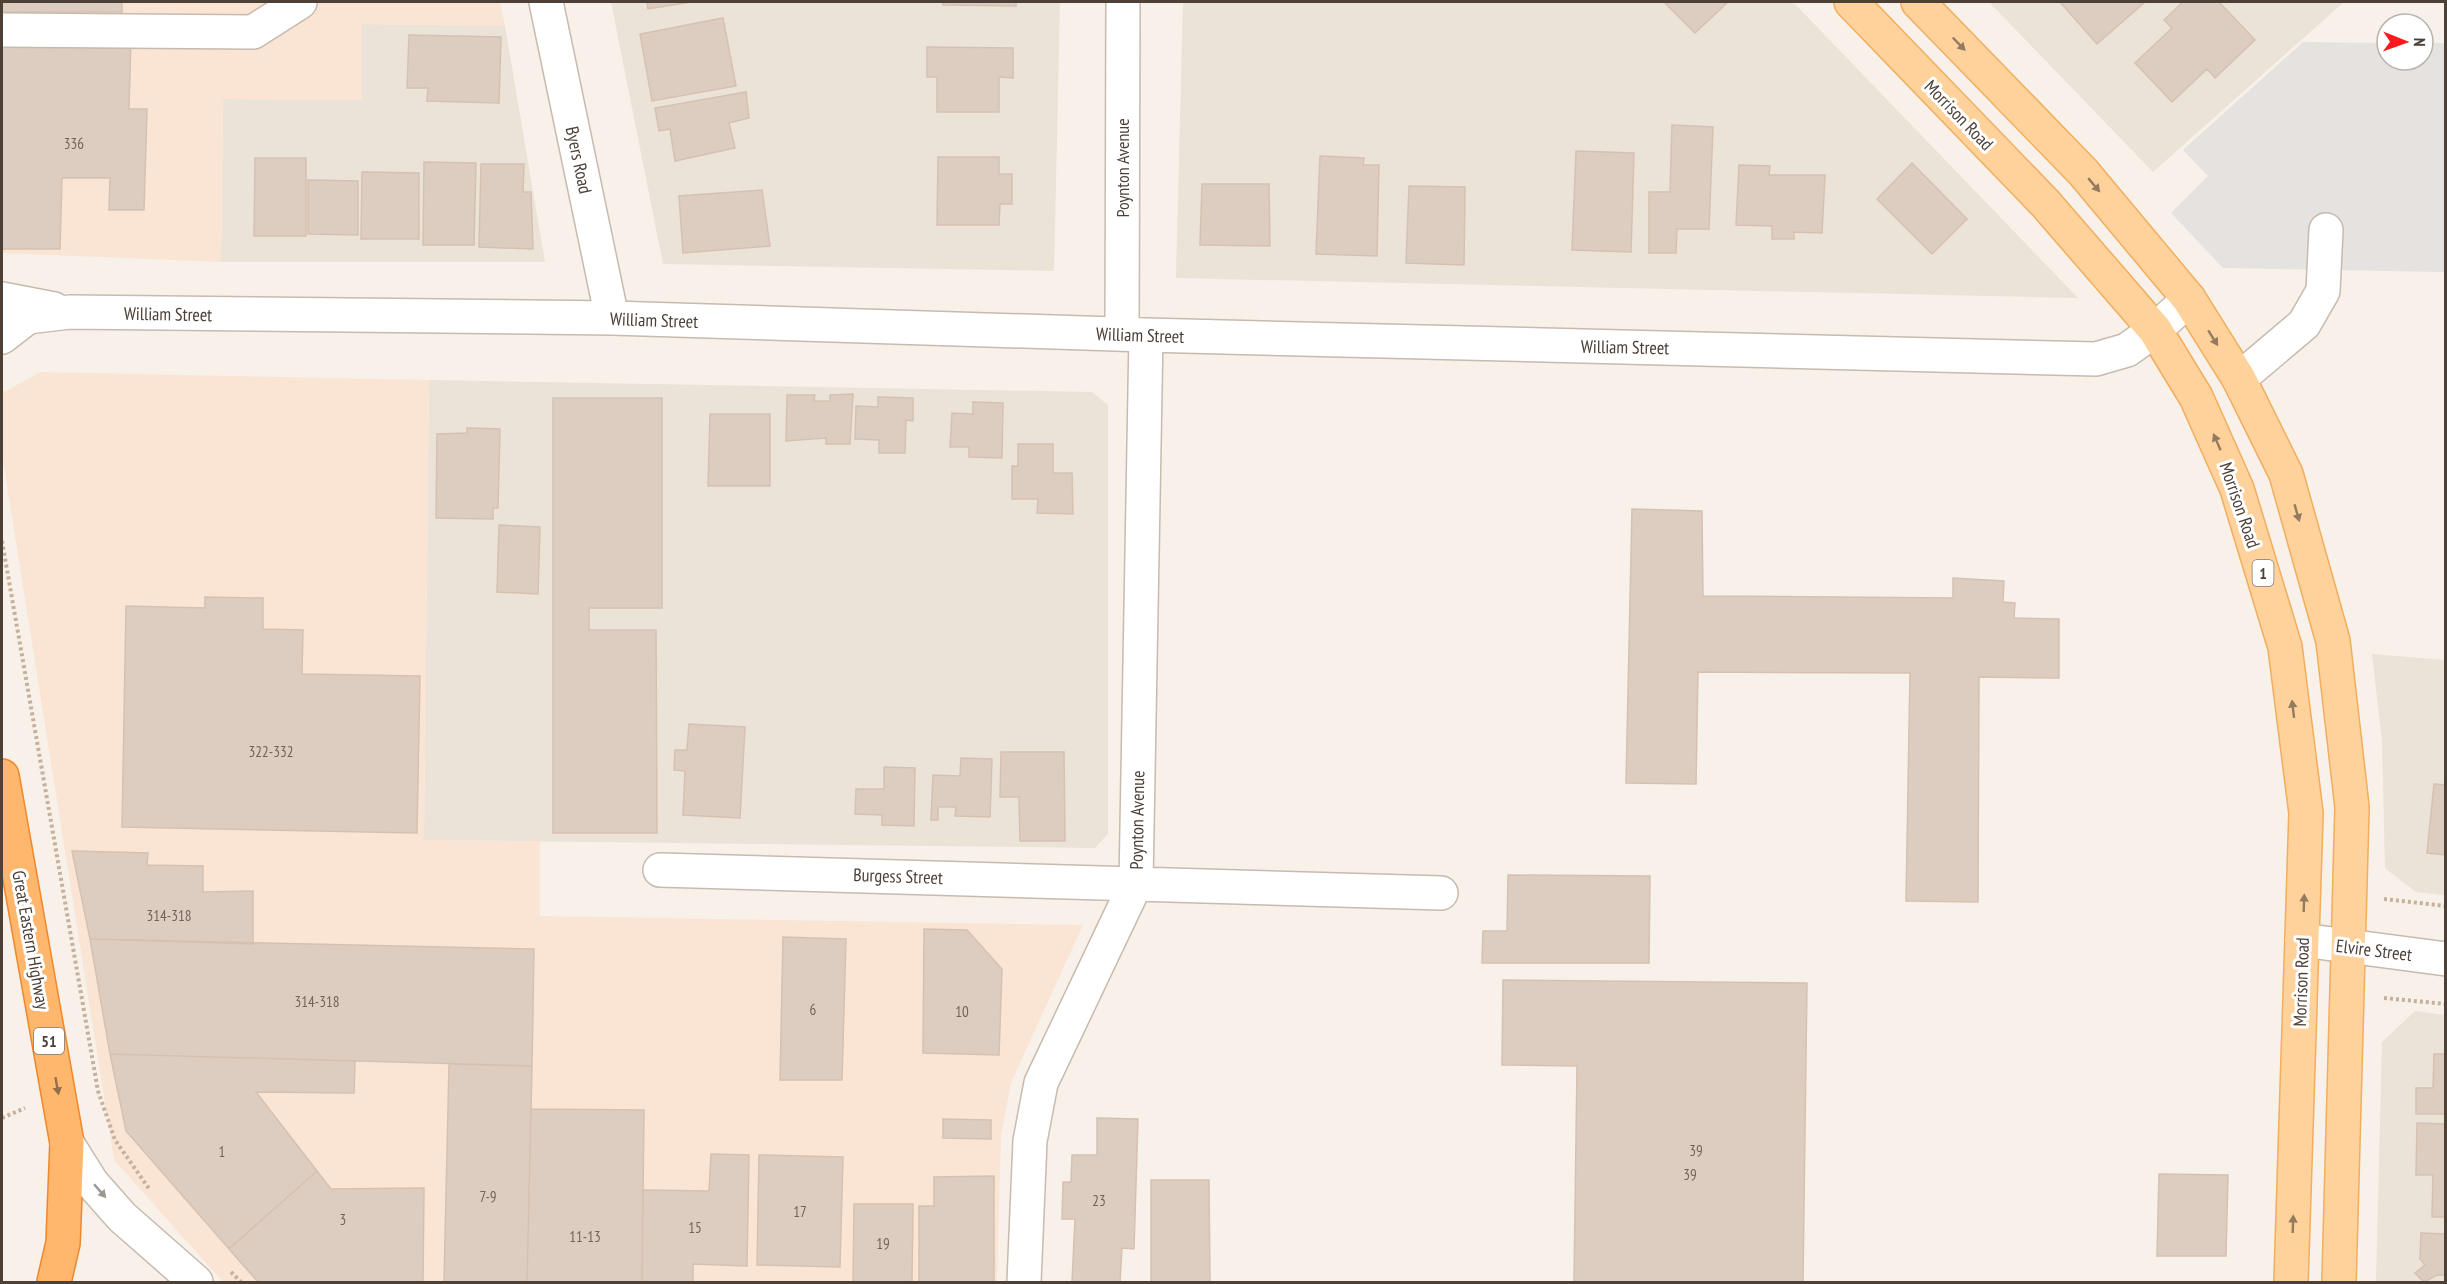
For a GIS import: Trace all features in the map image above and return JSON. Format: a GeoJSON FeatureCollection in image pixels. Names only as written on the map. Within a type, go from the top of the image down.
{"type":"FeatureCollection","features":[{"type":"Feature","properties":{"kind":"highway","name":"Great Eastern Highway"},"geometry":{"type":"LineString","coordinates":[[3,793],[67,1143],[63,1243],[54,1282]]}},
{"type":"Feature","properties":{"kind":"main road","name":"Morrison Road"},"geometry":{"type":"LineString","coordinates":[[1851,2],[2045,203],[2155,330],[2196,397],[2237,489],[2285,647],[2306,813],[2291,1282]]}},
{"type":"Feature","properties":{"kind":"main road"},"geometry":{"type":"LineString","coordinates":[[1918,2],[2083,172],[2189,299],[2239,379],[2286,474],[2333,641],[2352,807],[2339,1282]]}},
{"type":"Feature","properties":{"kind":"street"},"geometry":{"type":"LineString","coordinates":[[2,30],[253,32],[300,2]]}},
{"type":"Feature","properties":{"kind":"street","name":"Byers Road"},"geometry":{"type":"LineString","coordinates":[[546,2],[612,318]]}},
{"type":"Feature","properties":{"kind":"street","name":"Poynton Avenue"},"geometry":{"type":"LineString","coordinates":[[1024,1282],[1030,1141],[1041,1083],[1136,883],[1134,335],[1123,2]]}},
{"type":"Feature","properties":{"kind":"street"},"geometry":{"type":"LineString","coordinates":[[2239,379],[2304,324],[2323,291],[2325,230]]}},
{"type":"Feature","properties":{"kind":"street","name":"William Street"},"geometry":{"type":"LineString","coordinates":[[2,299],[70,312]]}},
{"type":"Feature","properties":{"kind":"street","name":"William Street"},"geometry":{"type":"LineString","coordinates":[[2,337],[28,317],[70,312],[612,318],[1134,335],[2096,359],[2127,350],[2155,330],[2189,299]]}},
{"type":"Feature","properties":{"kind":"street","name":"Burgess Street"},"geometry":{"type":"LineString","coordinates":[[660,870],[1441,893]]}},
{"type":"Feature","properties":{"kind":"street","name":"Elvire Street"},"geometry":{"type":"LineString","coordinates":[[2302,940],[2445,958]]}},
{"type":"Feature","properties":{"kind":"street"},"geometry":{"type":"LineString","coordinates":[[67,1143],[92,1183],[122,1217],[196,1282]]}},
{"type":"Feature","properties":{"kind":"path"},"geometry":{"type":"LineString","coordinates":[[2,541],[98,1091],[115,1140],[152,1192]]}},
{"type":"Feature","properties":{"kind":"path"},"geometry":{"type":"LineString","coordinates":[[2383,899],[2445,906]]}},
{"type":"Feature","properties":{"kind":"path"},"geometry":{"type":"LineString","coordinates":[[2378,997],[2445,1004]]}},
{"type":"Feature","properties":{"kind":"path"},"geometry":{"type":"LineString","coordinates":[[2,1118],[32,1105]]}},
{"type":"Feature","properties":{"kind":"path"},"geometry":{"type":"LineString","coordinates":[[227,1267],[241,1282]]}},
{"type":"Feature","properties":{"kind":"shaded area"},"geometry":{"type":"Polygon","coordinates":[[[2,2],[500,2],[505,26],[362,24],[362,100],[223,99],[221,262],[2,253],[2,2]]]}},
{"type":"Feature","properties":{"kind":"shaded area"},"geometry":{"type":"Polygon","coordinates":[[[611,2],[1060,2],[1054,271],[663,264],[611,2]]]}},
{"type":"Feature","properties":{"kind":"shaded area"},"geometry":{"type":"Polygon","coordinates":[[[1183,2],[1793,2],[2078,298],[1176,278],[1183,2]]]}},
{"type":"Feature","properties":{"kind":"shaded area"},"geometry":{"type":"Polygon","coordinates":[[[1989,2],[2344,2],[2153,172],[1989,2]]]}},
{"type":"Feature","properties":{"kind":"shaded area"},"geometry":{"type":"Polygon","coordinates":[[[362,24],[505,26],[545,262],[221,262],[223,99],[361,100],[362,24]]]}},
{"type":"Feature","properties":{"kind":"shaded area"},"geometry":{"type":"Polygon","coordinates":[[[2303,42],[2375,43],[2375,72],[2435,72],[2435,43],[2445,43],[2445,272],[2223,268],[2171,213],[2208,176],[2183,150],[2303,42]]]}},
{"type":"Feature","properties":{"kind":"shaded area"},"geometry":{"type":"Polygon","coordinates":[[[41,372],[429,380],[424,840],[540,841],[540,916],[1083,925],[1011,1083],[1001,1136],[997,1282],[223,1282],[114,1160],[2,454],[2,393],[41,372]]]}},
{"type":"Feature","properties":{"kind":"shaded area"},"geometry":{"type":"Polygon","coordinates":[[[429,380],[1092,392],[1108,405],[1108,834],[1095,848],[424,840],[429,380]]]}},
{"type":"Feature","properties":{"kind":"shaded area"},"geometry":{"type":"Polygon","coordinates":[[[2372,654],[2445,660],[2445,895],[2416,892],[2385,868],[2382,741],[2372,654]]]}},
{"type":"Feature","properties":{"kind":"shaded area"},"geometry":{"type":"Polygon","coordinates":[[[2415,1011],[2445,1015],[2445,1282],[2376,1282],[2382,1042],[2415,1011]]]}},
{"type":"Feature","properties":{"kind":"building"},"geometry":{"type":"Polygon","coordinates":[[[2,2],[122,2],[122,12],[2,12],[2,2]]]}},
{"type":"Feature","properties":{"kind":"building"},"geometry":{"type":"Polygon","coordinates":[[[647,2],[691,2],[648,9],[647,2]]]}},
{"type":"Feature","properties":{"kind":"building"},"geometry":{"type":"Polygon","coordinates":[[[943,2],[1016,2],[1016,6],[943,5],[943,2]]]}},
{"type":"Feature","properties":{"kind":"building"},"geometry":{"type":"Polygon","coordinates":[[[1664,2],[1728,2],[1695,33],[1664,2]]]}},
{"type":"Feature","properties":{"kind":"building"},"geometry":{"type":"Polygon","coordinates":[[[2060,2],[2145,2],[2097,44],[2060,2]]]}},
{"type":"Feature","properties":{"kind":"building"},"geometry":{"type":"Polygon","coordinates":[[[2183,2],[2219,2],[2255,40],[2215,78],[2207,69],[2172,102],[2135,63],[2172,28],[2164,20],[2183,2]]]}},
{"type":"Feature","properties":{"kind":"building"},"geometry":{"type":"Polygon","coordinates":[[[723,18],[736,86],[652,101],[640,34],[723,18]]]}},
{"type":"Feature","properties":{"kind":"building"},"geometry":{"type":"Polygon","coordinates":[[[409,35],[501,37],[499,103],[427,101],[428,88],[407,88],[409,35]]]}},
{"type":"Feature","properties":{"kind":"building"},"geometry":{"type":"Polygon","coordinates":[[[2,37],[131,37],[129,109],[147,109],[144,210],[109,210],[110,178],[62,178],[60,249],[2,249],[2,37]]]}},
{"type":"Feature","properties":{"kind":"building"},"geometry":{"type":"Polygon","coordinates":[[[927,47],[1013,48],[1013,78],[999,77],[999,112],[937,112],[937,77],[927,77],[927,47]]]}},
{"type":"Feature","properties":{"kind":"building"},"geometry":{"type":"Polygon","coordinates":[[[746,92],[749,118],[729,123],[735,148],[675,161],[670,129],[659,131],[655,108],[746,92]]]}},
{"type":"Feature","properties":{"kind":"building"},"geometry":{"type":"Polygon","coordinates":[[[1672,125],[1713,127],[1709,229],[1677,229],[1676,253],[1649,253],[1649,192],[1670,192],[1672,125]]]}},
{"type":"Feature","properties":{"kind":"building"},"geometry":{"type":"Polygon","coordinates":[[[1576,151],[1634,153],[1631,252],[1572,250],[1576,151]]]}},
{"type":"Feature","properties":{"kind":"building"},"geometry":{"type":"Polygon","coordinates":[[[1320,156],[1364,158],[1363,165],[1379,165],[1377,256],[1316,254],[1320,156]]]}},
{"type":"Feature","properties":{"kind":"building"},"geometry":{"type":"Polygon","coordinates":[[[938,157],[999,157],[999,174],[1012,174],[1012,204],[1000,204],[999,225],[937,225],[938,157]]]}},
{"type":"Feature","properties":{"kind":"building"},"geometry":{"type":"Polygon","coordinates":[[[255,158],[306,158],[306,236],[254,236],[255,158]]]}},
{"type":"Feature","properties":{"kind":"building"},"geometry":{"type":"Polygon","coordinates":[[[424,162],[476,163],[474,245],[423,245],[424,162]]]}},
{"type":"Feature","properties":{"kind":"building"},"geometry":{"type":"Polygon","coordinates":[[[1912,163],[1967,219],[1932,254],[1877,199],[1912,163]]]}},
{"type":"Feature","properties":{"kind":"building"},"geometry":{"type":"Polygon","coordinates":[[[481,164],[524,164],[523,192],[531,192],[533,249],[479,247],[481,164]]]}},
{"type":"Feature","properties":{"kind":"building"},"geometry":{"type":"Polygon","coordinates":[[[1739,165],[1770,166],[1769,175],[1825,175],[1822,233],[1794,232],[1794,239],[1772,239],[1772,226],[1736,225],[1739,165]]]}},
{"type":"Feature","properties":{"kind":"building"},"geometry":{"type":"Polygon","coordinates":[[[362,172],[419,173],[419,239],[361,239],[362,172]]]}},
{"type":"Feature","properties":{"kind":"building"},"geometry":{"type":"Polygon","coordinates":[[[308,180],[358,181],[358,235],[308,234],[308,180]]]}},
{"type":"Feature","properties":{"kind":"building"},"geometry":{"type":"Polygon","coordinates":[[[1202,184],[1269,184],[1270,246],[1200,245],[1202,184]]]}},
{"type":"Feature","properties":{"kind":"building"},"geometry":{"type":"Polygon","coordinates":[[[1409,186],[1465,187],[1464,265],[1406,263],[1409,186]]]}},
{"type":"Feature","properties":{"kind":"building"},"geometry":{"type":"Polygon","coordinates":[[[762,190],[770,246],[683,253],[679,196],[762,190]]]}},
{"type":"Feature","properties":{"kind":"building"},"geometry":{"type":"Polygon","coordinates":[[[853,394],[850,444],[826,444],[826,438],[786,441],[787,395],[815,395],[814,401],[830,401],[830,395],[853,394]]]}},
{"type":"Feature","properties":{"kind":"building"},"geometry":{"type":"Polygon","coordinates":[[[878,397],[913,398],[913,421],[906,420],[905,453],[879,453],[879,440],[855,439],[856,406],[878,407],[878,397]]]}},
{"type":"Feature","properties":{"kind":"building"},"geometry":{"type":"Polygon","coordinates":[[[553,398],[662,398],[662,608],[589,608],[589,630],[656,630],[657,833],[553,833],[553,398]]]}},
{"type":"Feature","properties":{"kind":"building"},"geometry":{"type":"Polygon","coordinates":[[[973,402],[1003,403],[1002,458],[969,457],[969,447],[950,447],[952,413],[973,414],[973,402]]]}},
{"type":"Feature","properties":{"kind":"building"},"geometry":{"type":"Polygon","coordinates":[[[710,414],[770,414],[770,486],[708,486],[710,414]]]}},
{"type":"Feature","properties":{"kind":"building"},"geometry":{"type":"Polygon","coordinates":[[[467,428],[500,429],[498,508],[493,508],[493,519],[436,518],[437,434],[467,433],[467,428]]]}},
{"type":"Feature","properties":{"kind":"building"},"geometry":{"type":"Polygon","coordinates":[[[1018,444],[1053,444],[1053,473],[1072,473],[1073,514],[1037,513],[1038,499],[1012,499],[1012,466],[1018,466],[1018,444]]]}},
{"type":"Feature","properties":{"kind":"building"},"geometry":{"type":"Polygon","coordinates":[[[1632,509],[1702,511],[1703,596],[1953,598],[1953,578],[2004,581],[2003,602],[2015,603],[2014,618],[2059,619],[2059,678],[1979,677],[1978,902],[1906,901],[1910,673],[1698,672],[1696,784],[1626,783],[1632,509]]]}},
{"type":"Feature","properties":{"kind":"building"},"geometry":{"type":"Polygon","coordinates":[[[499,525],[540,527],[538,594],[497,592],[499,525]]]}},
{"type":"Feature","properties":{"kind":"building"},"geometry":{"type":"Polygon","coordinates":[[[205,597],[263,598],[263,629],[303,630],[302,674],[420,676],[417,833],[122,827],[126,606],[205,608],[205,597]]]}},
{"type":"Feature","properties":{"kind":"building"},"geometry":{"type":"Polygon","coordinates":[[[689,724],[745,727],[740,818],[683,815],[685,771],[674,770],[675,750],[687,750],[689,724]]]}},
{"type":"Feature","properties":{"kind":"building"},"geometry":{"type":"Polygon","coordinates":[[[1001,752],[1064,752],[1065,841],[1020,841],[1019,797],[1000,797],[1001,752]]]}},
{"type":"Feature","properties":{"kind":"building"},"geometry":{"type":"Polygon","coordinates":[[[961,758],[992,759],[990,817],[955,816],[956,807],[938,807],[938,820],[931,820],[933,775],[960,776],[961,758]]]}},
{"type":"Feature","properties":{"kind":"building"},"geometry":{"type":"Polygon","coordinates":[[[884,767],[915,768],[914,826],[882,825],[882,815],[855,814],[856,789],[884,789],[884,767]]]}},
{"type":"Feature","properties":{"kind":"building"},"geometry":{"type":"Polygon","coordinates":[[[2434,784],[2446,785],[2446,855],[2427,853],[2434,784]]]}},
{"type":"Feature","properties":{"kind":"building"},"geometry":{"type":"Polygon","coordinates":[[[72,851],[148,853],[147,865],[203,866],[203,892],[253,891],[253,944],[90,939],[72,851]]]}},
{"type":"Feature","properties":{"kind":"building"},"geometry":{"type":"Polygon","coordinates":[[[1508,875],[1650,876],[1649,963],[1482,963],[1483,931],[1507,931],[1508,875]]]}},
{"type":"Feature","properties":{"kind":"building"},"geometry":{"type":"Polygon","coordinates":[[[924,929],[967,930],[1002,969],[999,1055],[923,1053],[924,929]]]}},
{"type":"Feature","properties":{"kind":"building"},"geometry":{"type":"Polygon","coordinates":[[[783,937],[846,939],[842,1080],[780,1080],[783,937]]]}},
{"type":"Feature","properties":{"kind":"building"},"geometry":{"type":"Polygon","coordinates":[[[90,939],[534,949],[532,1066],[110,1054],[90,939]]]}},
{"type":"Feature","properties":{"kind":"building"},"geometry":{"type":"Polygon","coordinates":[[[1503,980],[1807,983],[1803,1282],[1574,1282],[1577,1066],[1502,1065],[1503,980]]]}},
{"type":"Feature","properties":{"kind":"building"},"geometry":{"type":"Polygon","coordinates":[[[110,1054],[355,1061],[354,1093],[256,1092],[317,1171],[229,1249],[126,1131],[110,1054]]]}},
{"type":"Feature","properties":{"kind":"building"},"geometry":{"type":"Polygon","coordinates":[[[2434,1054],[2446,1054],[2446,1114],[2416,1114],[2416,1088],[2433,1088],[2434,1054]]]}},
{"type":"Feature","properties":{"kind":"building"},"geometry":{"type":"Polygon","coordinates":[[[449,1064],[532,1066],[527,1282],[444,1282],[449,1064]]]}},
{"type":"Feature","properties":{"kind":"building"},"geometry":{"type":"Polygon","coordinates":[[[531,1109],[644,1110],[642,1282],[527,1282],[531,1109]]]}},
{"type":"Feature","properties":{"kind":"building"},"geometry":{"type":"Polygon","coordinates":[[[1097,1118],[1138,1119],[1134,1249],[1122,1248],[1120,1282],[1072,1282],[1075,1219],[1062,1219],[1063,1182],[1071,1182],[1072,1155],[1097,1155],[1097,1118]]]}},
{"type":"Feature","properties":{"kind":"building"},"geometry":{"type":"Polygon","coordinates":[[[943,1119],[991,1120],[991,1139],[943,1138],[943,1119]]]}},
{"type":"Feature","properties":{"kind":"building"},"geometry":{"type":"Polygon","coordinates":[[[2417,1123],[2446,1124],[2446,1217],[2432,1217],[2433,1175],[2416,1175],[2417,1123]]]}},
{"type":"Feature","properties":{"kind":"building"},"geometry":{"type":"Polygon","coordinates":[[[711,1154],[749,1155],[747,1266],[693,1264],[693,1282],[642,1282],[643,1190],[709,1191],[711,1154]]]}},
{"type":"Feature","properties":{"kind":"building"},"geometry":{"type":"Polygon","coordinates":[[[759,1155],[843,1157],[840,1267],[757,1265],[759,1155]]]}},
{"type":"Feature","properties":{"kind":"building"},"geometry":{"type":"Polygon","coordinates":[[[317,1171],[331,1189],[424,1188],[423,1282],[258,1282],[229,1249],[317,1171]]]}},
{"type":"Feature","properties":{"kind":"building"},"geometry":{"type":"Polygon","coordinates":[[[2159,1174],[2228,1175],[2226,1256],[2157,1256],[2159,1174]]]}},
{"type":"Feature","properties":{"kind":"building"},"geometry":{"type":"Polygon","coordinates":[[[994,1176],[994,1282],[919,1282],[919,1206],[934,1206],[934,1177],[994,1176]]]}},
{"type":"Feature","properties":{"kind":"building"},"geometry":{"type":"Polygon","coordinates":[[[1151,1180],[1209,1180],[1210,1282],[1151,1282],[1151,1180]]]}},
{"type":"Feature","properties":{"kind":"building"},"geometry":{"type":"Polygon","coordinates":[[[854,1204],[913,1204],[912,1282],[853,1282],[854,1204]]]}},
{"type":"Feature","properties":{"kind":"building"},"geometry":{"type":"Polygon","coordinates":[[[2421,1233],[2446,1234],[2446,1282],[2444,1275],[2437,1275],[2424,1282],[2415,1273],[2425,1265],[2420,1259],[2421,1233]]]}}]}
